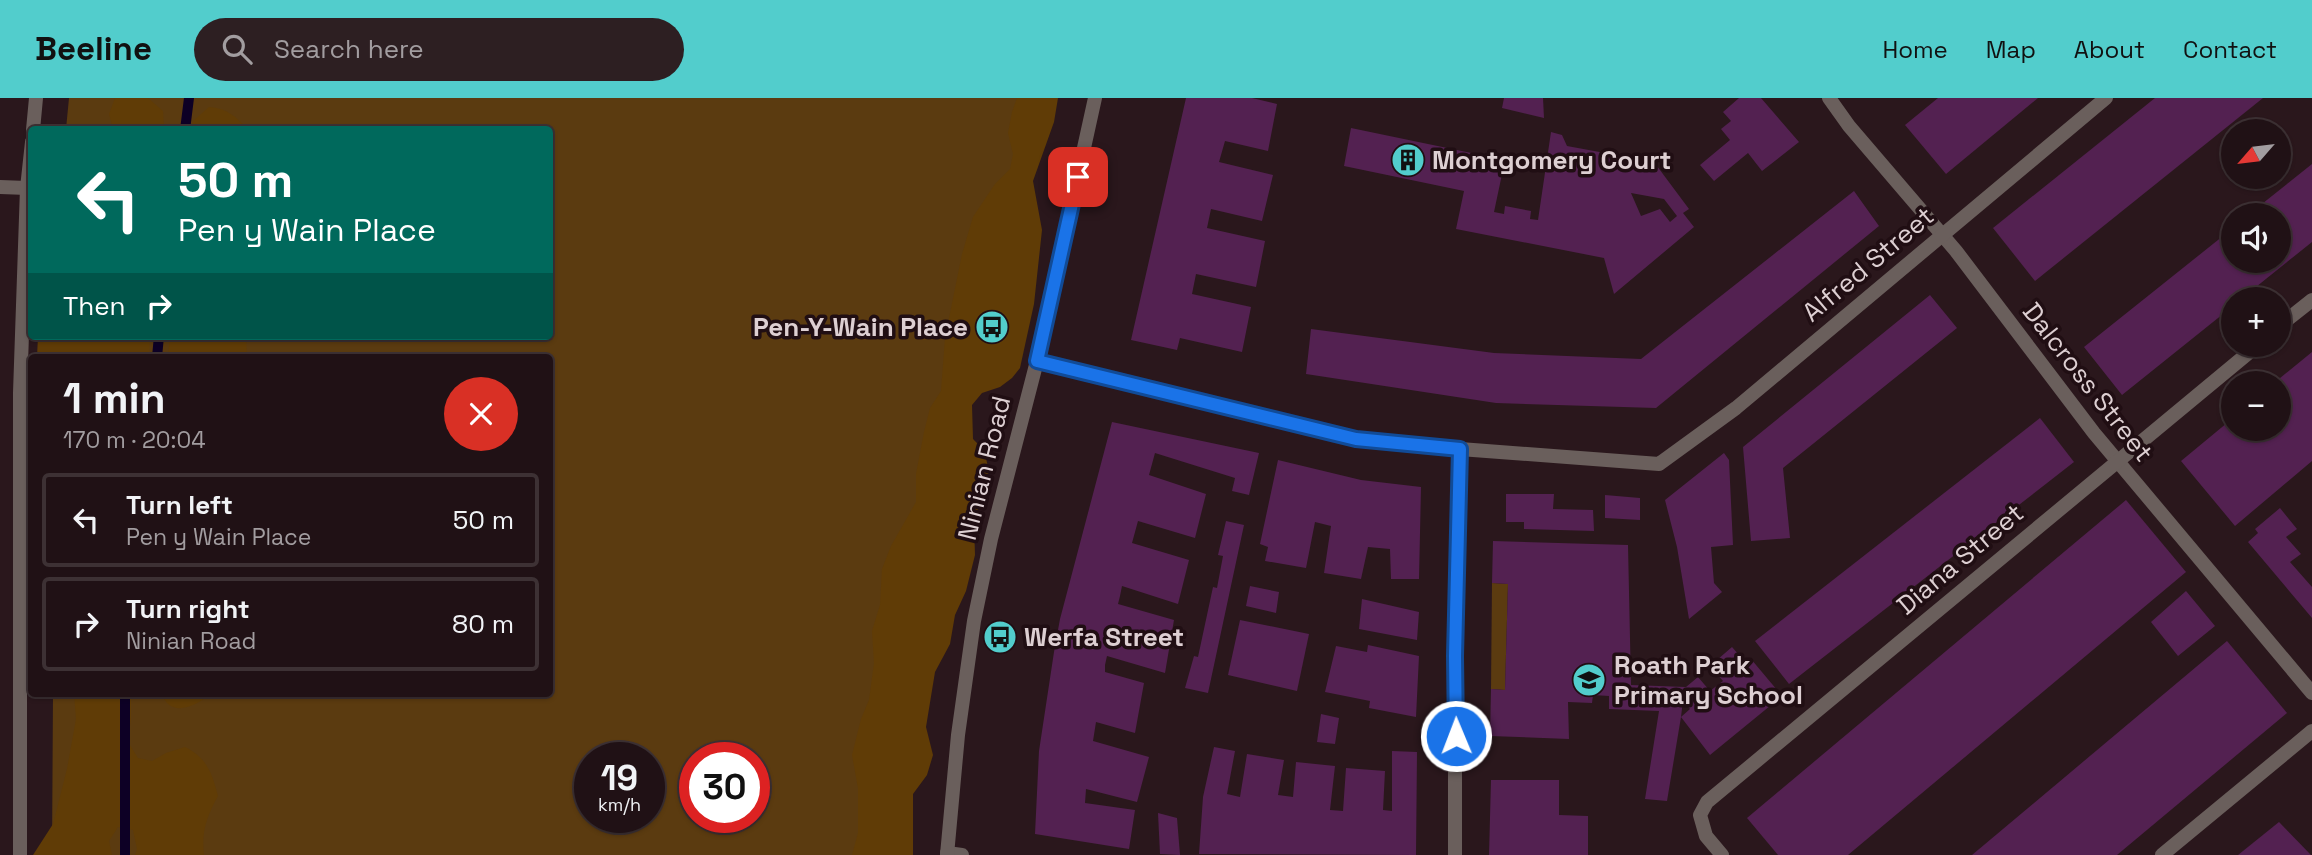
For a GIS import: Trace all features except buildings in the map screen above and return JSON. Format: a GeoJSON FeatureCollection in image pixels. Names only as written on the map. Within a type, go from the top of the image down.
{"type":"FeatureCollection","features":[{"type":"Feature","properties":{"kind":"street"},"geometry":{"type":"LineString","coordinates":[[33,126],[36,98]]}},
{"type":"Feature","properties":{"kind":"street","name":"Ninian Road"},"geometry":{"type":"LineString","coordinates":[[952,854],[958,735],[974,621],[991,539],[1037,361],[1096,98]]}},
{"type":"Feature","properties":{"kind":"street","name":"Dalcross Street"},"geometry":{"type":"LineString","coordinates":[[1829,98],[1926,218],[1942,233],[2117,460],[2312,693]]}},
{"type":"Feature","properties":{"kind":"street","name":"Alfred Street"},"geometry":{"type":"LineString","coordinates":[[1460,449],[1659,464],[1736,408],[2106,98]]}},
{"type":"Feature","properties":{"kind":"street"},"geometry":{"type":"LineString","coordinates":[[20,855],[20,393],[28,179]]}},
{"type":"Feature","properties":{"kind":"street"},"geometry":{"type":"LineString","coordinates":[[0,187],[27,188]]}},
{"type":"Feature","properties":{"kind":"street"},"geometry":{"type":"LineString","coordinates":[[2291,317],[2312,300]]}},
{"type":"Feature","properties":{"kind":"street","name":"Diana Street"},"geometry":{"type":"LineString","coordinates":[[1722,855],[1706,836],[1700,815],[1707,803],[2243,357]]}},
{"type":"Feature","properties":{"kind":"street"},"geometry":{"type":"LineString","coordinates":[[1037,361],[1356,439],[1460,449],[1455,656],[1455,855]]}},
{"type":"Feature","properties":{"kind":"street"},"geometry":{"type":"LineString","coordinates":[[2162,855],[2312,731]]}},
{"type":"Feature","properties":{"kind":"shaded area"},"geometry":{"type":"Polygon","coordinates":[[[69,98],[1038,98],[951,500],[900,855],[52,855],[53,697],[553,697],[553,354],[54,354],[54,340],[553,340],[553,126],[66,126],[69,98]]]}},
{"type":"Feature","properties":{"kind":"shaded area"},"geometry":{"type":"Polygon","coordinates":[[[115,98],[148,98],[163,111],[164,126],[112,126],[109,114],[115,98]]]}},
{"type":"Feature","properties":{"kind":"shaded area"},"geometry":{"type":"Polygon","coordinates":[[[1017,98],[1058,98],[1054,122],[1033,181],[1042,230],[1034,304],[1020,368],[1000,387],[982,393],[972,405],[973,439],[984,450],[989,471],[974,523],[975,555],[966,591],[955,615],[950,644],[935,672],[926,727],[933,755],[927,775],[913,794],[913,855],[852,855],[858,833],[858,788],[852,755],[869,700],[874,663],[872,631],[880,605],[882,569],[891,546],[916,502],[916,474],[930,408],[941,391],[945,338],[962,254],[973,217],[995,184],[1010,169],[1013,154],[1008,133],[1017,98]]]}},
{"type":"Feature","properties":{"kind":"shaded area"},"geometry":{"type":"Polygon","coordinates":[[[209,107],[226,111],[245,126],[192,126],[193,121],[209,107]]]}},
{"type":"Feature","properties":{"kind":"shaded area"},"geometry":{"type":"Polygon","coordinates":[[[38,340],[150,340],[149,354],[37,354],[38,340]]]}},
{"type":"Feature","properties":{"kind":"shaded area"},"geometry":{"type":"Polygon","coordinates":[[[170,340],[246,340],[247,354],[168,354],[170,340]]]}},
{"type":"Feature","properties":{"kind":"shaded area"},"geometry":{"type":"Polygon","coordinates":[[[1492,583],[1508,584],[1505,690],[1491,689],[1492,583]]]}},
{"type":"Feature","properties":{"kind":"shaded area"},"geometry":{"type":"Polygon","coordinates":[[[74,697],[131,697],[128,742],[138,758],[152,761],[185,747],[204,761],[218,796],[206,824],[204,855],[135,855],[137,849],[133,830],[118,827],[109,841],[112,855],[33,855],[53,824],[76,719],[74,697]]]}},
{"type":"Feature","properties":{"kind":"shaded area"},"geometry":{"type":"Polygon","coordinates":[[[163,697],[207,697],[183,708],[171,706],[163,697]]]}},
{"type":"Feature","properties":{"kind":"waterway"},"geometry":{"type":"LineString","coordinates":[[186,126],[189,98]]}},
{"type":"Feature","properties":{"kind":"waterway"},"geometry":{"type":"LineString","coordinates":[[157,354],[159,340]]}},
{"type":"Feature","properties":{"kind":"waterway"},"geometry":{"type":"LineString","coordinates":[[125,697],[125,855]]}},
{"type":"Feature","properties":{"kind":"place","name":"Montgomery Court"},"geometry":{"type":"Point","coordinates":[1408,160]}},
{"type":"Feature","properties":{"kind":"place","name":"Pen-Y-Wain Place"},"geometry":{"type":"Point","coordinates":[992,327]}},
{"type":"Feature","properties":{"kind":"place","name":"Werfa Street"},"geometry":{"type":"Point","coordinates":[1000,637]}},
{"type":"Feature","properties":{"kind":"place","name":"Roath Park Primary School"},"geometry":{"type":"Point","coordinates":[1589,680]}},
{"type":"Feature","properties":{"kind":"route"},"geometry":{"type":"LineString","coordinates":[[1078,177],[1037,361],[1356,439],[1460,449],[1455,656],[1456,736]]}}]}
